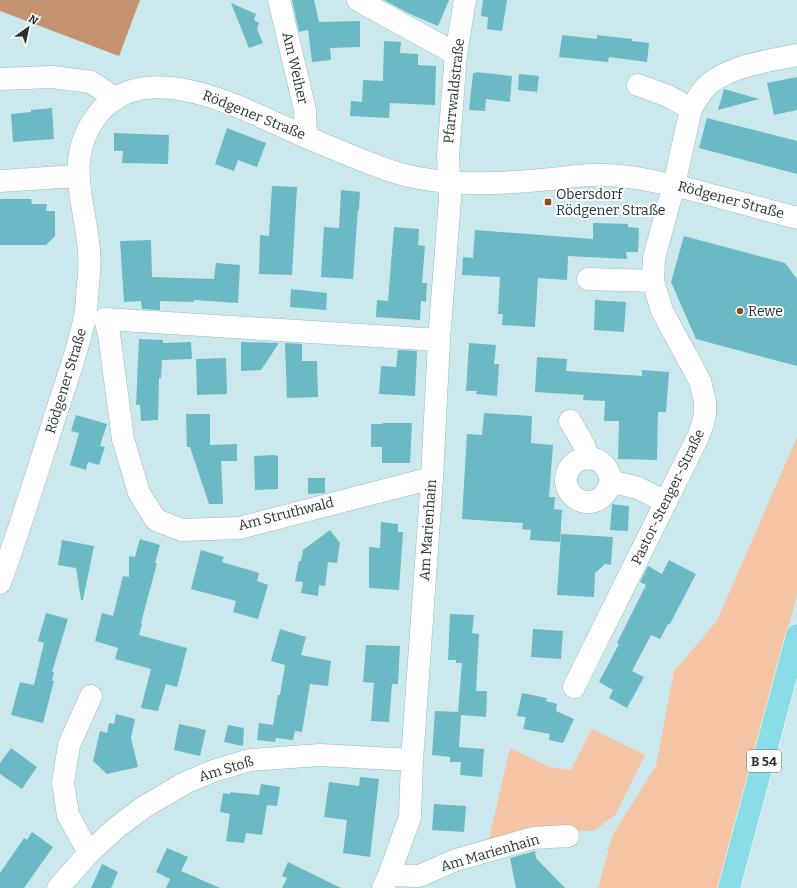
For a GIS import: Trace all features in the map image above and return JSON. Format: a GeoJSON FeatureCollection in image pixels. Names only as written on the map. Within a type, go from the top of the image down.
{"type":"FeatureCollection","features":[{"type":"Feature","properties":{"kind":"main road","name":"B 54"},"geometry":{"type":"LineString","coordinates":[[729,888],[797,634]]}},
{"type":"Feature","properties":{"kind":"street","name":"Am Weiher"},"geometry":{"type":"LineString","coordinates":[[278,0],[305,110],[306,137]]}},
{"type":"Feature","properties":{"kind":"street"},"geometry":{"type":"LineString","coordinates":[[358,0],[456,54]]}},
{"type":"Feature","properties":{"kind":"street","name":"Pfarrwaldstraße"},"geometry":{"type":"LineString","coordinates":[[450,182],[448,156],[456,54],[465,0]]}},
{"type":"Feature","properties":{"kind":"street"},"geometry":{"type":"LineString","coordinates":[[638,85],[668,96],[691,109],[696,100],[709,84],[732,70],[797,55]]}},
{"type":"Feature","properties":{"kind":"street"},"geometry":{"type":"LineString","coordinates":[[0,79],[52,77],[91,82],[116,99]]}},
{"type":"Feature","properties":{"kind":"street","name":"Rödgener Straße"},"geometry":{"type":"LineString","coordinates":[[0,583],[74,358],[95,319],[88,239],[78,176],[82,148],[86,134],[94,119],[102,109],[128,92],[143,88],[167,87],[191,90],[222,100],[306,137],[390,170],[416,177],[450,182],[513,182],[604,174],[632,177],[674,185],[797,218]]}},
{"type":"Feature","properties":{"kind":"street","name":"Pastor-Stenger-Straße"},"geometry":{"type":"LineString","coordinates":[[574,688],[698,437],[703,423],[705,402],[700,381],[662,311],[653,280],[654,258],[674,185],[691,109]]}},
{"type":"Feature","properties":{"kind":"street"},"geometry":{"type":"LineString","coordinates":[[0,181],[78,176]]}},
{"type":"Feature","properties":{"kind":"street","name":"Am Marienhain"},"geometry":{"type":"LineString","coordinates":[[386,882],[410,817],[412,760],[432,478],[439,340],[450,182]]}},
{"type":"Feature","properties":{"kind":"street"},"geometry":{"type":"LineString","coordinates":[[588,279],[653,280]]}},
{"type":"Feature","properties":{"kind":"street"},"geometry":{"type":"LineString","coordinates":[[95,319],[439,340]]}},
{"type":"Feature","properties":{"kind":"street","name":"Am Struthwald"},"geometry":{"type":"LineString","coordinates":[[95,319],[109,334],[123,439],[139,493],[156,520],[182,530],[239,528],[432,478]]}},
{"type":"Feature","properties":{"kind":"street"},"geometry":{"type":"LineString","coordinates":[[570,421],[584,445],[588,459]]}},
{"type":"Feature","properties":{"kind":"street"},"geometry":{"type":"LineString","coordinates":[[588,459],[601,463],[606,468],[610,481],[609,488],[605,494],[600,499],[593,502],[578,500],[568,489],[566,482],[567,475],[574,463],[588,459]]}},
{"type":"Feature","properties":{"kind":"street"},"geometry":{"type":"LineString","coordinates":[[610,481],[638,488],[666,502]]}},
{"type":"Feature","properties":{"kind":"street"},"geometry":{"type":"LineString","coordinates":[[89,853],[68,815],[63,783],[69,746],[91,696]]}},
{"type":"Feature","properties":{"kind":"street","name":"Am Stoß"},"geometry":{"type":"LineString","coordinates":[[58,888],[89,853],[116,828],[144,807],[185,783],[213,771],[250,760],[320,754],[412,760]]}},
{"type":"Feature","properties":{"kind":"street","name":"Am Marienhain"},"geometry":{"type":"LineString","coordinates":[[386,882],[419,876],[456,860],[533,838],[568,836]]}},
{"type":"Feature","properties":{"kind":"shaded area"},"geometry":{"type":"Polygon","coordinates":[[[0,0],[140,0],[119,56],[0,11],[0,0]]]}},
{"type":"Feature","properties":{"kind":"shaded area"},"geometry":{"type":"Polygon","coordinates":[[[797,437],[797,593],[772,695],[719,888],[598,888],[613,834],[656,766],[674,671],[717,621],[797,437]]]}},
{"type":"Feature","properties":{"kind":"shaded area"},"geometry":{"type":"Polygon","coordinates":[[[592,729],[645,755],[616,814],[594,831],[558,830],[488,843],[510,748],[549,767],[571,770],[592,729]]]}},
{"type":"Feature","properties":{"kind":"building"},"geometry":{"type":"Polygon","coordinates":[[[292,0],[314,0],[319,22],[360,21],[360,47],[330,48],[331,60],[312,62],[308,30],[299,32],[292,0]]]}},
{"type":"Feature","properties":{"kind":"building"},"geometry":{"type":"Polygon","coordinates":[[[384,0],[449,0],[438,26],[410,14],[384,0]]]}},
{"type":"Feature","properties":{"kind":"building"},"geometry":{"type":"Polygon","coordinates":[[[483,0],[507,0],[502,31],[487,29],[488,17],[481,16],[483,0]]]}},
{"type":"Feature","properties":{"kind":"building"},"geometry":{"type":"Polygon","coordinates":[[[231,3],[256,14],[254,20],[259,23],[257,29],[263,43],[249,48],[231,3]]]}},
{"type":"Feature","properties":{"kind":"building"},"geometry":{"type":"Polygon","coordinates":[[[562,35],[597,39],[597,35],[632,39],[632,41],[649,43],[647,62],[609,57],[608,62],[559,57],[562,35]]]}},
{"type":"Feature","properties":{"kind":"building"},"geometry":{"type":"Polygon","coordinates":[[[384,41],[401,42],[400,53],[418,54],[418,65],[436,66],[435,105],[390,103],[389,118],[350,116],[351,101],[362,102],[363,80],[383,81],[384,41]]]}},
{"type":"Feature","properties":{"kind":"building"},"geometry":{"type":"Polygon","coordinates":[[[476,72],[512,76],[510,102],[486,99],[485,111],[469,110],[473,73],[476,72]]]}},
{"type":"Feature","properties":{"kind":"building"},"geometry":{"type":"Polygon","coordinates":[[[519,74],[539,76],[537,92],[518,90],[519,74]]]}},
{"type":"Feature","properties":{"kind":"building"},"geometry":{"type":"Polygon","coordinates":[[[797,77],[797,110],[774,115],[767,83],[797,77]]]}},
{"type":"Feature","properties":{"kind":"building"},"geometry":{"type":"Polygon","coordinates":[[[724,89],[759,99],[718,110],[724,89]]]}},
{"type":"Feature","properties":{"kind":"building"},"geometry":{"type":"Polygon","coordinates":[[[52,108],[54,139],[13,142],[11,114],[52,108]]]}},
{"type":"Feature","properties":{"kind":"building"},"geometry":{"type":"Polygon","coordinates":[[[707,118],[797,141],[797,174],[699,148],[707,118]]]}},
{"type":"Feature","properties":{"kind":"building"},"geometry":{"type":"Polygon","coordinates":[[[227,128],[266,143],[257,167],[238,160],[234,171],[215,164],[227,128]]]}},
{"type":"Feature","properties":{"kind":"building"},"geometry":{"type":"Polygon","coordinates":[[[114,133],[169,135],[168,164],[122,163],[123,151],[114,151],[114,133]]]}},
{"type":"Feature","properties":{"kind":"building"},"geometry":{"type":"Polygon","coordinates":[[[272,186],[297,187],[292,275],[259,274],[260,235],[269,236],[272,186]]]}},
{"type":"Feature","properties":{"kind":"building"},"geometry":{"type":"Polygon","coordinates":[[[341,190],[360,192],[353,279],[321,277],[324,227],[339,228],[341,190]]]}},
{"type":"Feature","properties":{"kind":"building"},"geometry":{"type":"Polygon","coordinates":[[[0,199],[31,199],[32,204],[47,204],[46,211],[55,211],[55,236],[46,245],[0,245],[0,199]]]}},
{"type":"Feature","properties":{"kind":"building"},"geometry":{"type":"Polygon","coordinates":[[[593,223],[628,224],[628,227],[639,228],[638,252],[626,252],[627,259],[568,256],[567,280],[538,278],[535,327],[502,325],[503,314],[498,314],[500,277],[462,275],[463,257],[473,258],[475,230],[593,239],[593,223]]]}},
{"type":"Feature","properties":{"kind":"building"},"geometry":{"type":"Polygon","coordinates":[[[394,227],[419,229],[418,245],[425,246],[422,283],[427,283],[426,302],[421,301],[420,320],[376,317],[377,300],[388,301],[394,227]]]}},
{"type":"Feature","properties":{"kind":"building","name":"Rewe"},"geometry":{"type":"Polygon","coordinates":[[[684,236],[785,263],[797,279],[797,366],[696,339],[671,282],[684,236]]]}},
{"type":"Feature","properties":{"kind":"building"},"geometry":{"type":"Polygon","coordinates":[[[151,240],[152,277],[214,279],[216,263],[240,265],[238,303],[194,300],[194,302],[160,301],[160,310],[142,309],[141,301],[124,302],[120,241],[151,240]]]}},
{"type":"Feature","properties":{"kind":"building"},"geometry":{"type":"Polygon","coordinates":[[[291,289],[327,293],[326,310],[290,307],[291,289]]]}},
{"type":"Feature","properties":{"kind":"building"},"geometry":{"type":"Polygon","coordinates":[[[595,300],[626,302],[624,332],[594,330],[595,300]]]}},
{"type":"Feature","properties":{"kind":"building"},"geometry":{"type":"Polygon","coordinates":[[[139,339],[163,340],[163,343],[191,342],[192,359],[162,360],[161,378],[159,378],[158,420],[141,421],[140,405],[136,405],[139,339]]]}},
{"type":"Feature","properties":{"kind":"building"},"geometry":{"type":"Polygon","coordinates":[[[241,342],[279,343],[261,370],[241,371],[241,342]]]}},
{"type":"Feature","properties":{"kind":"building"},"geometry":{"type":"Polygon","coordinates":[[[285,343],[302,344],[302,361],[317,361],[318,397],[287,398],[285,343]]]}},
{"type":"Feature","properties":{"kind":"building"},"geometry":{"type":"Polygon","coordinates":[[[469,343],[496,345],[494,364],[499,364],[497,396],[476,394],[477,391],[466,391],[469,343]]]}},
{"type":"Feature","properties":{"kind":"building"},"geometry":{"type":"Polygon","coordinates":[[[398,350],[417,351],[415,396],[379,394],[381,366],[396,367],[398,350]]]}},
{"type":"Feature","properties":{"kind":"building"},"geometry":{"type":"Polygon","coordinates":[[[537,357],[567,359],[566,371],[642,376],[642,370],[669,372],[666,412],[658,412],[657,460],[618,459],[619,421],[604,421],[605,401],[583,400],[584,395],[535,392],[537,357]]]}},
{"type":"Feature","properties":{"kind":"building"},"geometry":{"type":"Polygon","coordinates":[[[226,358],[227,394],[197,395],[196,359],[226,358]]]}},
{"type":"Feature","properties":{"kind":"building"},"geometry":{"type":"Polygon","coordinates":[[[484,413],[532,416],[531,443],[553,445],[549,497],[555,497],[554,509],[562,510],[560,542],[530,540],[531,530],[522,529],[523,523],[462,519],[467,434],[482,435],[484,413]]]}},
{"type":"Feature","properties":{"kind":"building"},"geometry":{"type":"Polygon","coordinates":[[[186,414],[210,414],[210,445],[237,444],[237,461],[221,461],[223,504],[209,504],[190,447],[187,447],[186,414]]]}},
{"type":"Feature","properties":{"kind":"building"},"geometry":{"type":"Polygon","coordinates":[[[76,415],[107,424],[100,446],[105,447],[99,465],[88,462],[86,470],[70,465],[79,433],[71,431],[76,415]]]}},
{"type":"Feature","properties":{"kind":"building"},"geometry":{"type":"Polygon","coordinates":[[[412,423],[410,463],[382,463],[382,447],[371,447],[371,424],[412,423]]]}},
{"type":"Feature","properties":{"kind":"building"},"geometry":{"type":"Polygon","coordinates":[[[254,456],[278,456],[278,489],[255,490],[254,456]]]}},
{"type":"Feature","properties":{"kind":"building"},"geometry":{"type":"Polygon","coordinates":[[[308,478],[325,478],[325,493],[308,494],[308,478]]]}},
{"type":"Feature","properties":{"kind":"building"},"geometry":{"type":"Polygon","coordinates":[[[612,504],[629,506],[628,531],[610,530],[612,504]]]}},
{"type":"Feature","properties":{"kind":"building"},"geometry":{"type":"Polygon","coordinates":[[[381,522],[398,524],[398,532],[403,532],[399,590],[369,588],[369,547],[380,548],[381,522]]]}},
{"type":"Feature","properties":{"kind":"building"},"geometry":{"type":"Polygon","coordinates":[[[330,530],[340,543],[337,563],[328,562],[325,586],[319,585],[318,596],[301,593],[303,582],[295,581],[303,550],[330,530]]]}},
{"type":"Feature","properties":{"kind":"building"},"geometry":{"type":"Polygon","coordinates":[[[561,534],[613,537],[611,565],[605,564],[595,573],[594,597],[557,595],[561,534]]]}},
{"type":"Feature","properties":{"kind":"building"},"geometry":{"type":"Polygon","coordinates":[[[140,539],[160,545],[139,635],[187,648],[177,687],[166,684],[158,711],[141,708],[151,669],[115,659],[118,648],[95,641],[102,613],[113,616],[123,576],[129,577],[129,556],[135,557],[140,539]]]}},
{"type":"Feature","properties":{"kind":"building"},"geometry":{"type":"Polygon","coordinates":[[[62,540],[94,546],[83,600],[81,600],[76,568],[58,565],[62,540]]]}},
{"type":"Feature","properties":{"kind":"building"},"geometry":{"type":"Polygon","coordinates":[[[201,550],[224,557],[222,562],[259,573],[257,581],[268,585],[258,619],[233,612],[236,601],[191,589],[201,550]]]}},
{"type":"Feature","properties":{"kind":"building"},"geometry":{"type":"Polygon","coordinates":[[[669,560],[696,574],[670,624],[668,624],[660,639],[651,635],[632,671],[644,677],[627,708],[609,698],[613,690],[599,682],[619,644],[617,643],[646,585],[640,582],[648,566],[662,574],[669,560]]]}},
{"type":"Feature","properties":{"kind":"building"},"geometry":{"type":"Polygon","coordinates":[[[46,613],[68,619],[52,672],[54,672],[52,681],[54,681],[43,723],[11,715],[20,682],[34,685],[44,643],[38,641],[46,613]]]}},
{"type":"Feature","properties":{"kind":"building"},"geometry":{"type":"Polygon","coordinates":[[[450,614],[474,615],[472,633],[479,634],[476,691],[487,691],[486,717],[461,715],[459,747],[484,749],[482,777],[460,775],[461,762],[450,762],[450,757],[432,755],[435,711],[458,712],[462,663],[456,663],[456,660],[448,660],[450,614]]]}},
{"type":"Feature","properties":{"kind":"building"},"geometry":{"type":"Polygon","coordinates":[[[280,629],[306,637],[301,655],[331,661],[328,686],[310,684],[302,732],[295,731],[293,740],[276,738],[275,742],[257,740],[259,723],[273,725],[278,695],[280,695],[285,665],[271,661],[280,629]]]}},
{"type":"Feature","properties":{"kind":"building"},"geometry":{"type":"Polygon","coordinates":[[[533,629],[563,631],[561,659],[531,657],[533,629]]]}},
{"type":"Feature","properties":{"kind":"building"},"geometry":{"type":"Polygon","coordinates":[[[366,645],[400,646],[398,684],[392,684],[389,722],[371,721],[374,683],[363,682],[366,645]]]}},
{"type":"Feature","properties":{"kind":"building"},"geometry":{"type":"Polygon","coordinates":[[[522,693],[547,698],[546,701],[557,704],[556,711],[574,719],[563,743],[549,740],[550,734],[523,729],[526,717],[517,716],[522,693]]]}},
{"type":"Feature","properties":{"kind":"building"},"geometry":{"type":"Polygon","coordinates":[[[116,714],[135,719],[131,738],[138,767],[107,774],[93,761],[100,731],[107,733],[109,723],[114,724],[116,714]]]}},
{"type":"Feature","properties":{"kind":"building"},"geometry":{"type":"Polygon","coordinates":[[[179,724],[206,730],[200,756],[174,750],[179,724]]]}},
{"type":"Feature","properties":{"kind":"building"},"geometry":{"type":"Polygon","coordinates":[[[228,725],[244,728],[243,746],[224,742],[228,725]]]}},
{"type":"Feature","properties":{"kind":"building"},"geometry":{"type":"Polygon","coordinates":[[[11,748],[37,767],[22,789],[0,774],[0,763],[11,748]]]}},
{"type":"Feature","properties":{"kind":"building"},"geometry":{"type":"Polygon","coordinates":[[[360,777],[379,779],[370,857],[343,853],[347,820],[324,817],[329,782],[359,786],[360,777]]]}},
{"type":"Feature","properties":{"kind":"building"},"geometry":{"type":"Polygon","coordinates":[[[261,784],[280,787],[277,806],[267,805],[262,835],[246,833],[244,843],[226,841],[230,814],[220,812],[223,793],[230,794],[230,792],[259,795],[261,784]]]}},
{"type":"Feature","properties":{"kind":"building"},"geometry":{"type":"Polygon","coordinates":[[[434,804],[466,806],[464,832],[432,830],[434,804]]]}},
{"type":"Feature","properties":{"kind":"building"},"geometry":{"type":"Polygon","coordinates":[[[32,832],[53,847],[24,888],[0,888],[0,873],[24,838],[27,840],[32,832]]]}},
{"type":"Feature","properties":{"kind":"building"},"geometry":{"type":"Polygon","coordinates":[[[167,848],[188,857],[181,871],[220,888],[166,888],[170,879],[156,872],[167,848]]]}},
{"type":"Feature","properties":{"kind":"building"},"geometry":{"type":"Polygon","coordinates":[[[535,851],[536,858],[565,888],[516,888],[510,858],[535,851]]]}},
{"type":"Feature","properties":{"kind":"building"},"geometry":{"type":"Polygon","coordinates":[[[288,862],[341,888],[282,888],[287,878],[282,876],[288,862]]]}},
{"type":"Feature","properties":{"kind":"building"},"geometry":{"type":"Polygon","coordinates":[[[102,864],[118,872],[111,888],[91,888],[102,864]]]}},
{"type":"Feature","properties":{"kind":"place","name":"Obersdorf Rödgener Straße"},"geometry":{"type":"Point","coordinates":[548,202]}},
{"type":"Feature","properties":{"kind":"place","name":"Rewe"},"geometry":{"type":"Point","coordinates":[740,311]}}]}
